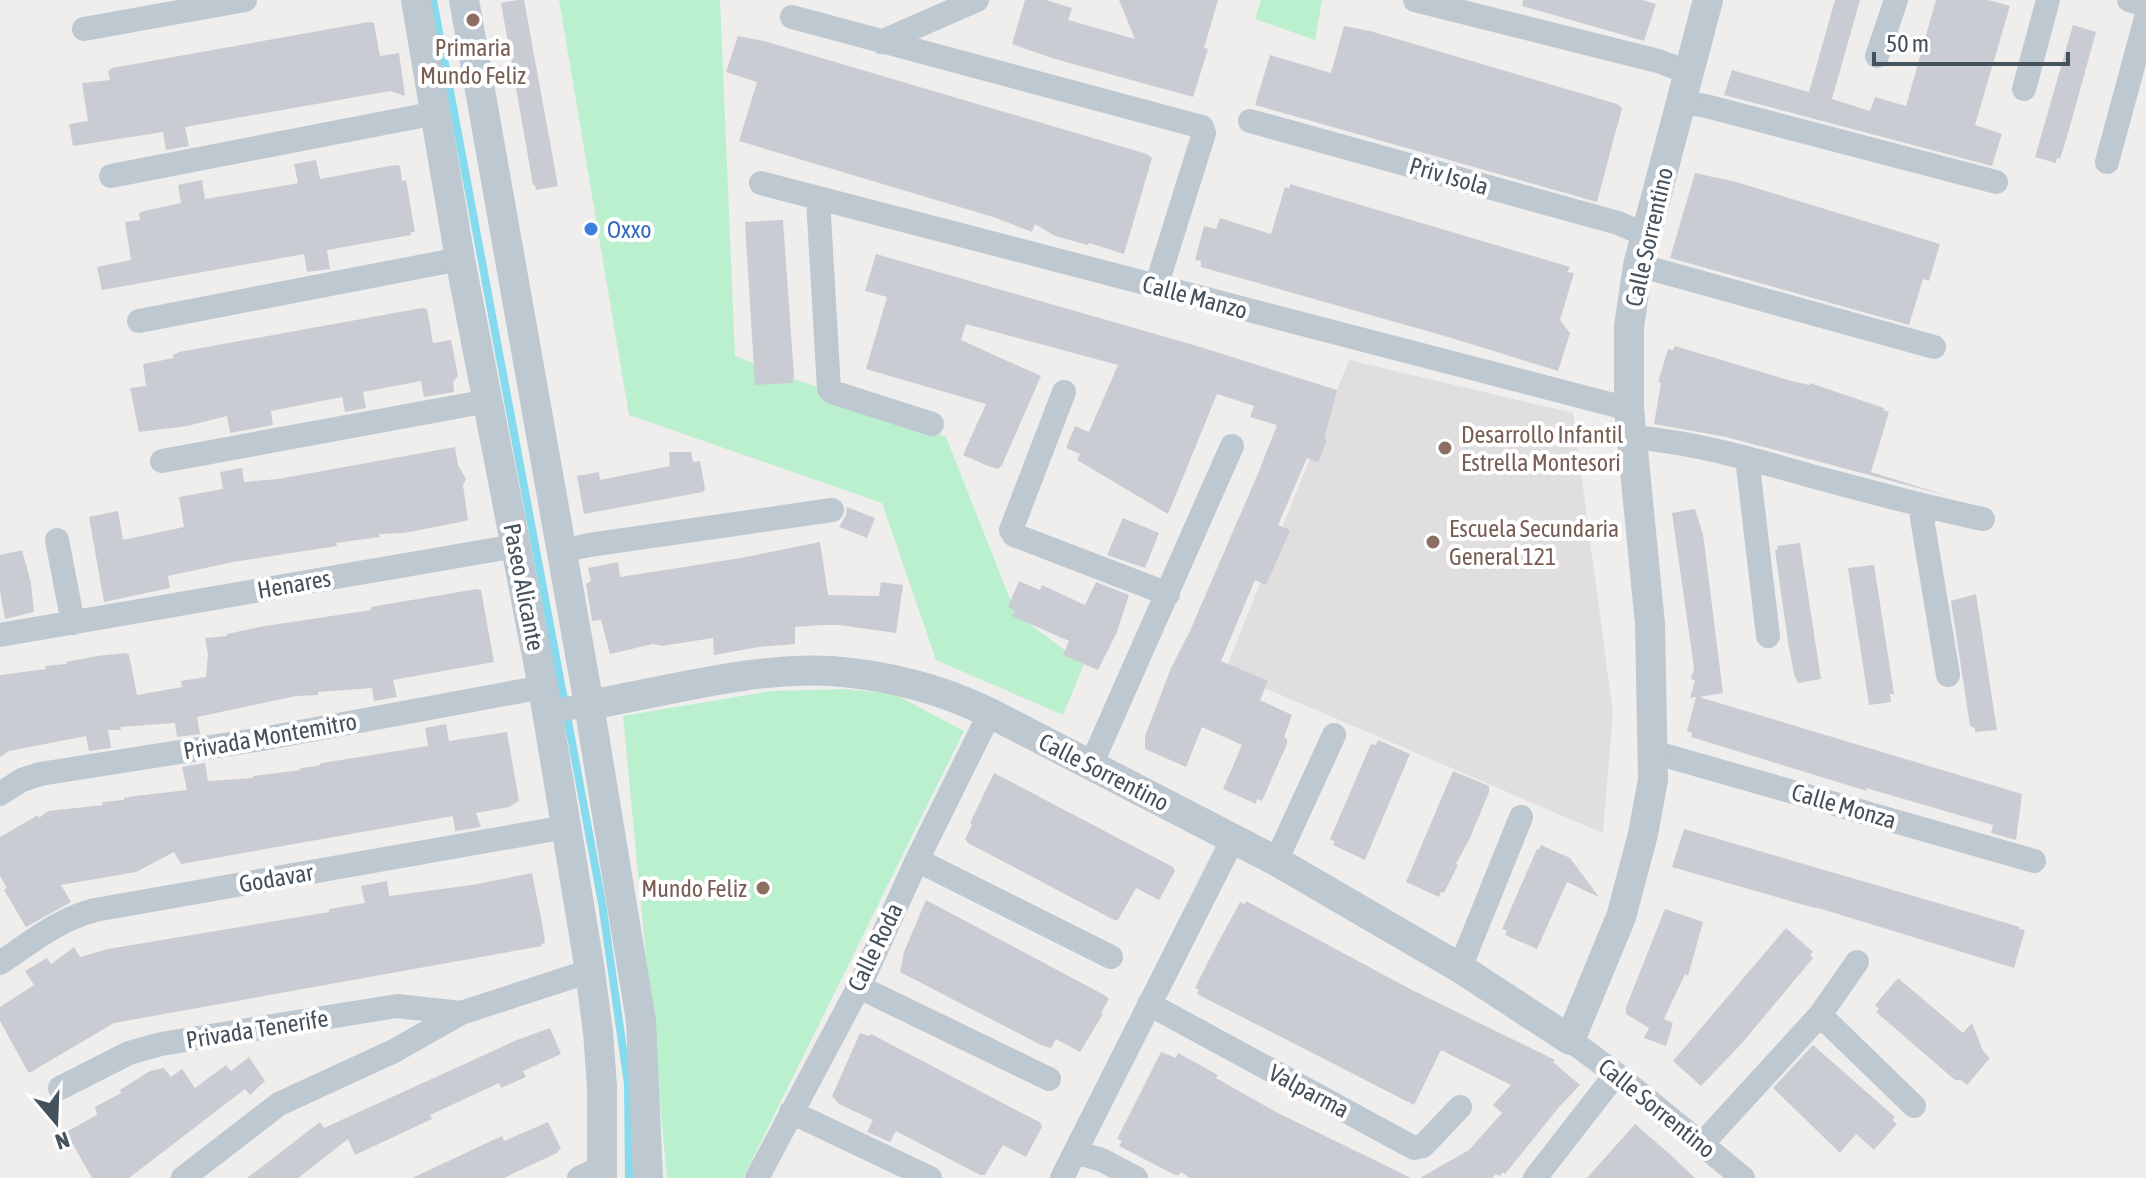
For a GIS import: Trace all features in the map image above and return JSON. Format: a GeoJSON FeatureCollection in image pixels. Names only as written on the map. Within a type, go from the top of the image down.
{"type":"FeatureCollection","features":[{"type":"Feature","properties":{"kind":"street"},"geometry":{"type":"LineString","coordinates":[[84,29],[245,0]]}},
{"type":"Feature","properties":{"kind":"street","name":"Paseo Alicante"},"geometry":{"type":"LineString","coordinates":[[416,0],[460,259],[545,699],[590,971],[602,1086],[594,1174]]}},
{"type":"Feature","properties":{"kind":"street","name":"Paseo Alicante"},"geometry":{"type":"LineString","coordinates":[[464,0],[589,705],[641,1021],[648,1178]]}},
{"type":"Feature","properties":{"kind":"street"},"geometry":{"type":"LineString","coordinates":[[881,42],[977,0]]}},
{"type":"Feature","properties":{"kind":"street"},"geometry":{"type":"LineString","coordinates":[[1415,0],[1658,61],[1690,73]]}},
{"type":"Feature","properties":{"kind":"street","name":"Calle Sorrentino"},"geometry":{"type":"LineString","coordinates":[[1570,1040],[1621,917],[1643,834],[1653,780],[1650,624],[1630,423],[1629,327],[1638,265],[1708,0]]}},
{"type":"Feature","properties":{"kind":"street"},"geometry":{"type":"LineString","coordinates":[[1877,56],[1896,0]]}},
{"type":"Feature","properties":{"kind":"street"},"geometry":{"type":"LineString","coordinates":[[2024,89],[2048,0]]}},
{"type":"Feature","properties":{"kind":"street"},"geometry":{"type":"LineString","coordinates":[[2129,0],[2146,5]]}},
{"type":"Feature","properties":{"kind":"street"},"geometry":{"type":"LineString","coordinates":[[792,17],[1202,127],[1204,133],[1156,287]]}},
{"type":"Feature","properties":{"kind":"street"},"geometry":{"type":"LineString","coordinates":[[2107,162],[2146,18]]}},
{"type":"Feature","properties":{"kind":"street"},"geometry":{"type":"LineString","coordinates":[[1681,102],[1996,182]]}},
{"type":"Feature","properties":{"kind":"street"},"geometry":{"type":"LineString","coordinates":[[111,176],[436,113]]}},
{"type":"Feature","properties":{"kind":"street","name":"Priv Isola"},"geometry":{"type":"LineString","coordinates":[[1250,121],[1618,223],[1646,235]]}},
{"type":"Feature","properties":{"kind":"street","name":"Calle Manzo"},"geometry":{"type":"LineString","coordinates":[[761,183],[1156,287],[1630,423],[1671,441],[1747,458],[1920,506],[1983,519]]}},
{"type":"Feature","properties":{"kind":"street"},"geometry":{"type":"LineString","coordinates":[[818,199],[829,389],[932,424]]}},
{"type":"Feature","properties":{"kind":"street"},"geometry":{"type":"LineString","coordinates":[[139,321],[460,259]]}},
{"type":"Feature","properties":{"kind":"street"},"geometry":{"type":"LineString","coordinates":[[1638,265],[1934,347]]}},
{"type":"Feature","properties":{"kind":"street"},"geometry":{"type":"LineString","coordinates":[[1064,392],[1011,530],[1014,535],[1168,594]]}},
{"type":"Feature","properties":{"kind":"street"},"geometry":{"type":"LineString","coordinates":[[162,461],[488,401]]}},
{"type":"Feature","properties":{"kind":"street"},"geometry":{"type":"LineString","coordinates":[[1091,765],[1232,446]]}},
{"type":"Feature","properties":{"kind":"street"},"geometry":{"type":"LineString","coordinates":[[1747,458],[1768,636]]}},
{"type":"Feature","properties":{"kind":"street"},"geometry":{"type":"LineString","coordinates":[[1920,506],[1948,675]]}},
{"type":"Feature","properties":{"kind":"street"},"geometry":{"type":"LineString","coordinates":[[562,551],[832,510]]}},
{"type":"Feature","properties":{"kind":"street"},"geometry":{"type":"LineString","coordinates":[[57,540],[73,623]]}},
{"type":"Feature","properties":{"kind":"street","name":"Henares"},"geometry":{"type":"LineString","coordinates":[[0,635],[516,546]]}},
{"type":"Feature","properties":{"kind":"street","name":"Calle Sorrentino"},"geometry":{"type":"LineString","coordinates":[[589,705],[761,674],[830,671],[895,681],[946,694],[990,713],[1276,861],[1460,968],[1616,1074],[1743,1178]]}},
{"type":"Feature","properties":{"kind":"street","name":"Privada Montemitro"},"geometry":{"type":"LineString","coordinates":[[0,794],[22,780],[40,774],[262,739],[545,699],[589,705]]}},
{"type":"Feature","properties":{"kind":"street","name":"Calle Roda"},"geometry":{"type":"LineString","coordinates":[[757,1178],[862,981],[917,860],[990,713]]}},
{"type":"Feature","properties":{"kind":"street"},"geometry":{"type":"LineString","coordinates":[[1276,861],[1334,735]]}},
{"type":"Feature","properties":{"kind":"street","name":"Calle Monza"},"geometry":{"type":"LineString","coordinates":[[1653,752],[2034,861]]}},
{"type":"Feature","properties":{"kind":"street"},"geometry":{"type":"LineString","coordinates":[[1460,968],[1521,817]]}},
{"type":"Feature","properties":{"kind":"street","name":"Godavar"},"geometry":{"type":"LineString","coordinates":[[0,963],[76,914],[566,827]]}},
{"type":"Feature","properties":{"kind":"street"},"geometry":{"type":"LineString","coordinates":[[1062,1178],[1233,839]]}},
{"type":"Feature","properties":{"kind":"street"},"geometry":{"type":"LineString","coordinates":[[917,860],[1111,957]]}},
{"type":"Feature","properties":{"kind":"street"},"geometry":{"type":"LineString","coordinates":[[1702,1144],[1820,1015],[1857,962]]}},
{"type":"Feature","properties":{"kind":"street","name":"Privada Tenerife"},"geometry":{"type":"LineString","coordinates":[[183,1178],[272,1108],[394,1051],[461,1013],[590,971]]}},
{"type":"Feature","properties":{"kind":"street"},"geometry":{"type":"LineString","coordinates":[[857,986],[1049,1079]]}},
{"type":"Feature","properties":{"kind":"street","name":"Valparma"},"geometry":{"type":"LineString","coordinates":[[1149,1004],[1414,1148],[1423,1146],[1460,1107]]}},
{"type":"Feature","properties":{"kind":"street","name":"Privada Tenerife"},"geometry":{"type":"LineString","coordinates":[[60,1088],[129,1053],[161,1044],[397,1006],[461,1013]]}},
{"type":"Feature","properties":{"kind":"street"},"geometry":{"type":"LineString","coordinates":[[1820,1015],[1914,1106]]}},
{"type":"Feature","properties":{"kind":"street"},"geometry":{"type":"LineString","coordinates":[[1535,1178],[1616,1074]]}},
{"type":"Feature","properties":{"kind":"street"},"geometry":{"type":"LineString","coordinates":[[791,1112],[930,1178]]}},
{"type":"Feature","properties":{"kind":"street"},"geometry":{"type":"LineString","coordinates":[[1075,1152],[1102,1160],[1136,1178]]}},
{"type":"Feature","properties":{"kind":"shaded area","name":"Escuela Secundaria General 121"},"geometry":{"type":"Polygon","coordinates":[[[1349,360],[1573,413],[1613,713],[1603,833],[1225,671],[1349,360]]]}},
{"type":"Feature","properties":{"kind":"green space"},"geometry":{"type":"Polygon","coordinates":[[[559,0],[720,0],[735,356],[946,437],[1016,614],[1084,664],[1063,715],[936,660],[882,503],[629,415],[559,0]]]}},
{"type":"Feature","properties":{"kind":"green space"},"geometry":{"type":"Polygon","coordinates":[[[1261,0],[1322,0],[1315,40],[1255,19],[1261,0]]]}},
{"type":"Feature","properties":{"kind":"green space"},"geometry":{"type":"Polygon","coordinates":[[[847,689],[894,694],[964,731],[743,1178],[667,1178],[623,716],[772,691],[847,689]]]}},
{"type":"Feature","properties":{"kind":"building"},"geometry":{"type":"Polygon","coordinates":[[[524,0],[558,186],[536,190],[501,3],[524,0]]]}},
{"type":"Feature","properties":{"kind":"building"},"geometry":{"type":"Polygon","coordinates":[[[1025,0],[1046,0],[1072,8],[1068,20],[1135,39],[1119,0],[1218,0],[1204,48],[1208,49],[1193,97],[1012,44],[1025,0]]]}},
{"type":"Feature","properties":{"kind":"building"},"geometry":{"type":"Polygon","coordinates":[[[1523,0],[1642,0],[1656,4],[1644,41],[1522,6],[1523,0]]]}},
{"type":"Feature","properties":{"kind":"building"},"geometry":{"type":"Polygon","coordinates":[[[1835,0],[1860,0],[1832,99],[1870,111],[1875,97],[1906,106],[1936,0],[1988,0],[2010,6],[1975,125],[2002,134],[1992,166],[1724,95],[1732,70],[1809,92],[1835,0]]]}},
{"type":"Feature","properties":{"kind":"building"},"geometry":{"type":"Polygon","coordinates":[[[374,23],[380,56],[399,53],[405,96],[390,91],[185,127],[189,146],[166,150],[163,132],[73,146],[69,124],[88,121],[82,83],[110,80],[108,71],[112,68],[374,23]]]}},
{"type":"Feature","properties":{"kind":"building"},"geometry":{"type":"Polygon","coordinates":[[[2073,25],[2096,32],[2067,137],[2056,163],[2035,157],[2073,25]]]}},
{"type":"Feature","properties":{"kind":"building"},"geometry":{"type":"Polygon","coordinates":[[[1344,26],[1617,104],[1622,108],[1597,202],[1255,105],[1270,55],[1331,73],[1344,26]]]}},
{"type":"Feature","properties":{"kind":"building"},"geometry":{"type":"Polygon","coordinates":[[[738,36],[764,41],[1147,154],[1152,158],[1124,254],[1055,236],[1035,224],[1032,232],[993,217],[739,141],[757,82],[726,72],[738,36]]]}},
{"type":"Feature","properties":{"kind":"building"},"geometry":{"type":"Polygon","coordinates":[[[316,160],[320,179],[400,166],[402,181],[406,180],[415,232],[327,250],[330,269],[307,272],[304,254],[102,290],[97,267],[131,260],[125,222],[140,220],[139,213],[144,211],[181,203],[178,185],[202,180],[205,199],[282,186],[298,183],[294,164],[316,160]]]}},
{"type":"Feature","properties":{"kind":"building"},"geometry":{"type":"Polygon","coordinates":[[[1695,173],[1736,182],[1940,244],[1929,281],[1923,279],[1909,325],[1670,258],[1695,173]]]}},
{"type":"Feature","properties":{"kind":"building"},"geometry":{"type":"Polygon","coordinates":[[[1290,184],[1570,267],[1567,272],[1574,273],[1560,320],[1570,333],[1558,371],[1201,267],[1201,261],[1195,260],[1204,226],[1216,229],[1220,218],[1271,234],[1285,187],[1290,188],[1290,184]]]}},
{"type":"Feature","properties":{"kind":"building"},"geometry":{"type":"Polygon","coordinates":[[[783,220],[794,377],[792,383],[755,385],[745,222],[783,220]]]}},
{"type":"Feature","properties":{"kind":"building"},"geometry":{"type":"Polygon","coordinates":[[[876,254],[1197,346],[1337,390],[1324,439],[1327,440],[1318,463],[1307,458],[1278,525],[1290,530],[1286,540],[1266,585],[1255,580],[1221,661],[1268,681],[1260,700],[1292,715],[1284,737],[1287,744],[1262,801],[1257,799],[1256,804],[1223,789],[1242,745],[1202,727],[1186,767],[1145,749],[1145,736],[1171,668],[1190,631],[1277,425],[1250,417],[1254,406],[1217,394],[1168,514],[1077,460],[1080,454],[1066,448],[1075,426],[1089,432],[1118,365],[966,324],[961,340],[1041,376],[1002,465],[998,469],[988,466],[963,455],[986,404],[866,369],[887,297],[865,291],[876,254]]]}},
{"type":"Feature","properties":{"kind":"building"},"geometry":{"type":"Polygon","coordinates":[[[427,309],[433,343],[451,340],[458,376],[453,382],[454,392],[424,397],[421,381],[363,392],[366,408],[345,412],[342,397],[271,411],[273,425],[230,433],[227,416],[187,426],[139,432],[130,388],[146,386],[143,364],[174,358],[173,355],[179,352],[427,309]]]}},
{"type":"Feature","properties":{"kind":"building"},"geometry":{"type":"Polygon","coordinates":[[[1675,346],[1788,380],[1810,383],[1884,408],[1889,412],[1871,472],[1948,496],[1726,437],[1654,424],[1661,383],[1658,382],[1668,349],[1673,350],[1675,346]]]}},
{"type":"Feature","properties":{"kind":"building"},"geometry":{"type":"Polygon","coordinates":[[[455,447],[458,465],[466,479],[463,485],[468,520],[404,533],[379,534],[380,537],[336,543],[337,546],[233,562],[168,576],[170,588],[104,602],[89,517],[118,511],[123,540],[184,527],[179,497],[223,489],[220,472],[242,468],[244,482],[278,479],[455,447]]]}},
{"type":"Feature","properties":{"kind":"building"},"geometry":{"type":"Polygon","coordinates":[[[669,452],[691,452],[693,462],[700,461],[703,492],[584,514],[577,476],[599,472],[600,480],[670,466],[669,452]]]}},
{"type":"Feature","properties":{"kind":"building"},"geometry":{"type":"Polygon","coordinates":[[[847,507],[875,518],[867,538],[839,527],[847,507]]]}},
{"type":"Feature","properties":{"kind":"building"},"geometry":{"type":"Polygon","coordinates":[[[1695,509],[1703,534],[1723,693],[1699,697],[2022,794],[2016,840],[1991,833],[1993,825],[1866,788],[1867,791],[1691,737],[1692,733],[1687,731],[1696,697],[1690,698],[1695,680],[1691,679],[1694,668],[1672,513],[1695,509]]]}},
{"type":"Feature","properties":{"kind":"building"},"geometry":{"type":"Polygon","coordinates":[[[1123,518],[1159,533],[1145,568],[1107,555],[1123,518]]]}},
{"type":"Feature","properties":{"kind":"building"},"geometry":{"type":"Polygon","coordinates":[[[820,542],[828,595],[879,596],[881,582],[903,585],[896,633],[821,625],[795,627],[795,644],[714,655],[713,638],[662,646],[653,644],[610,654],[601,620],[592,621],[586,584],[591,581],[588,568],[618,562],[620,577],[820,542]]]}},
{"type":"Feature","properties":{"kind":"building"},"geometry":{"type":"Polygon","coordinates":[[[1800,543],[1821,679],[1798,683],[1788,642],[1775,550],[1778,550],[1777,546],[1800,543]]]}},
{"type":"Feature","properties":{"kind":"building"},"geometry":{"type":"Polygon","coordinates":[[[22,550],[31,583],[34,612],[5,619],[0,591],[0,555],[22,550]]]}},
{"type":"Feature","properties":{"kind":"building"},"geometry":{"type":"Polygon","coordinates":[[[1874,565],[1894,694],[1890,694],[1891,702],[1869,705],[1848,568],[1874,565]]]}},
{"type":"Feature","properties":{"kind":"building"},"geometry":{"type":"Polygon","coordinates":[[[1019,581],[1040,590],[1042,585],[1085,605],[1096,582],[1129,595],[1117,632],[1098,670],[1063,655],[1069,641],[1012,616],[1015,611],[1008,607],[1019,581]]]}},
{"type":"Feature","properties":{"kind":"building"},"geometry":{"type":"Polygon","coordinates":[[[481,590],[494,662],[393,680],[397,697],[374,701],[372,688],[318,692],[318,695],[296,696],[197,717],[200,734],[177,737],[175,723],[120,727],[121,730],[108,730],[111,748],[89,751],[86,736],[9,751],[0,757],[0,675],[126,653],[137,695],[182,687],[181,681],[206,677],[208,654],[205,638],[481,590]]]}},
{"type":"Feature","properties":{"kind":"building"},"geometry":{"type":"Polygon","coordinates":[[[1976,594],[1997,730],[1975,732],[1975,728],[1970,726],[1951,601],[1976,594]]]}},
{"type":"Feature","properties":{"kind":"building"},"geometry":{"type":"Polygon","coordinates":[[[446,724],[449,741],[507,732],[519,801],[509,807],[476,813],[481,827],[455,831],[453,816],[181,864],[174,852],[136,872],[61,885],[71,902],[26,927],[4,890],[7,888],[0,876],[0,837],[48,811],[187,790],[182,767],[205,763],[208,781],[253,778],[428,746],[425,728],[446,724]]]}},
{"type":"Feature","properties":{"kind":"building"},"geometry":{"type":"Polygon","coordinates":[[[1378,740],[1410,754],[1365,860],[1333,845],[1335,842],[1330,839],[1371,744],[1376,745],[1378,740]]]}},
{"type":"Feature","properties":{"kind":"building"},"geometry":{"type":"Polygon","coordinates":[[[1453,771],[1489,786],[1489,792],[1458,865],[1439,897],[1406,882],[1453,771]]]}},
{"type":"Feature","properties":{"kind":"building"},"geometry":{"type":"Polygon","coordinates":[[[994,773],[1173,867],[1175,871],[1159,900],[1136,888],[1118,920],[1114,920],[968,843],[965,839],[972,825],[970,823],[994,773]]]}},
{"type":"Feature","properties":{"kind":"building"},"geometry":{"type":"Polygon","coordinates":[[[1684,829],[2020,927],[2025,930],[2014,968],[1672,867],[1684,829]]]}},
{"type":"Feature","properties":{"kind":"building"},"geometry":{"type":"Polygon","coordinates":[[[1541,845],[1570,858],[1599,897],[1567,882],[1537,949],[1505,935],[1507,931],[1502,929],[1541,845]]]}},
{"type":"Feature","properties":{"kind":"building"},"geometry":{"type":"Polygon","coordinates":[[[532,873],[543,928],[545,943],[542,946],[114,1023],[31,1072],[28,1072],[0,1021],[0,1007],[34,985],[25,971],[47,958],[51,964],[74,947],[80,957],[108,949],[329,912],[329,909],[365,903],[361,886],[387,881],[389,896],[532,873]]]}},
{"type":"Feature","properties":{"kind":"building"},"geometry":{"type":"Polygon","coordinates":[[[926,900],[1106,996],[1109,999],[1103,1014],[1080,1052],[1056,1039],[1051,1048],[1041,1045],[900,972],[904,952],[926,900]]]}},
{"type":"Feature","properties":{"kind":"building"},"geometry":{"type":"Polygon","coordinates":[[[1246,901],[1412,990],[1555,1060],[1553,1062],[1580,1085],[1505,1174],[1496,1174],[1492,1178],[1420,1178],[1469,1150],[1502,1113],[1493,1105],[1511,1085],[1441,1050],[1414,1105],[1197,994],[1199,990],[1195,988],[1211,956],[1240,902],[1245,904],[1246,901]]]}},
{"type":"Feature","properties":{"kind":"building"},"geometry":{"type":"Polygon","coordinates":[[[1665,909],[1703,922],[1688,976],[1685,974],[1664,1019],[1673,1023],[1666,1046],[1644,1038],[1649,1028],[1626,1014],[1626,1007],[1665,909]]]}},
{"type":"Feature","properties":{"kind":"building"},"geometry":{"type":"Polygon","coordinates":[[[1786,928],[1813,952],[1810,955],[1813,958],[1743,1042],[1701,1086],[1673,1061],[1786,928]]]}},
{"type":"Feature","properties":{"kind":"building"},"geometry":{"type":"Polygon","coordinates":[[[1898,978],[1963,1033],[1972,1023],[1983,1051],[1990,1058],[1967,1085],[1955,1080],[1876,1012],[1879,1009],[1875,1005],[1898,978]]]}},
{"type":"Feature","properties":{"kind":"building"},"geometry":{"type":"Polygon","coordinates":[[[550,1028],[561,1054],[523,1071],[526,1077],[501,1088],[499,1083],[355,1155],[348,1139],[298,1178],[247,1178],[320,1122],[324,1128],[550,1028]]]}},
{"type":"Feature","properties":{"kind":"building"},"geometry":{"type":"Polygon","coordinates":[[[860,1033],[871,1034],[1041,1123],[1042,1127],[1026,1157],[1003,1145],[985,1175],[980,1175],[896,1131],[890,1142],[867,1132],[873,1120],[839,1104],[832,1096],[860,1033]]]}},
{"type":"Feature","properties":{"kind":"building"},"geometry":{"type":"Polygon","coordinates":[[[1813,1045],[1895,1117],[1892,1120],[1897,1124],[1874,1150],[1856,1134],[1840,1153],[1773,1088],[1813,1045]]]}},
{"type":"Feature","properties":{"kind":"building"},"geometry":{"type":"Polygon","coordinates":[[[1161,1052],[1176,1058],[1178,1053],[1274,1111],[1411,1178],[1190,1178],[1181,1172],[1175,1175],[1119,1146],[1122,1141],[1117,1139],[1161,1052]]]}},
{"type":"Feature","properties":{"kind":"building"},"geometry":{"type":"Polygon","coordinates":[[[249,1057],[265,1081],[250,1095],[245,1089],[129,1178],[92,1178],[66,1132],[97,1115],[95,1107],[121,1093],[120,1090],[150,1071],[164,1068],[171,1077],[182,1069],[195,1088],[226,1065],[231,1071],[249,1057]]]}},
{"type":"Feature","properties":{"kind":"building"},"geometry":{"type":"Polygon","coordinates":[[[548,1122],[561,1149],[559,1152],[504,1178],[412,1178],[502,1136],[504,1141],[548,1122]]]}},
{"type":"Feature","properties":{"kind":"building"},"geometry":{"type":"Polygon","coordinates":[[[1635,1124],[1674,1158],[1695,1178],[1587,1178],[1635,1124]]]}},
{"type":"Feature","properties":{"kind":"waterway"},"geometry":{"type":"LineString","coordinates":[[433,0],[602,903],[628,1084],[629,1178]]}},
{"type":"Feature","properties":{"kind":"place","name":"Primaria Mundo Feliz"},"geometry":{"type":"Point","coordinates":[473,20]}},
{"type":"Feature","properties":{"kind":"place","name":"Oxxo"},"geometry":{"type":"Point","coordinates":[591,229]}},
{"type":"Feature","properties":{"kind":"place","name":"Desarrollo Infantil Estrella Montesori"},"geometry":{"type":"Point","coordinates":[1445,448]}},
{"type":"Feature","properties":{"kind":"place","name":"Escuela Secundaria General 121"},"geometry":{"type":"Point","coordinates":[1433,542]}},
{"type":"Feature","properties":{"kind":"place","name":"Mundo Feliz"},"geometry":{"type":"Point","coordinates":[763,888]}}]}
